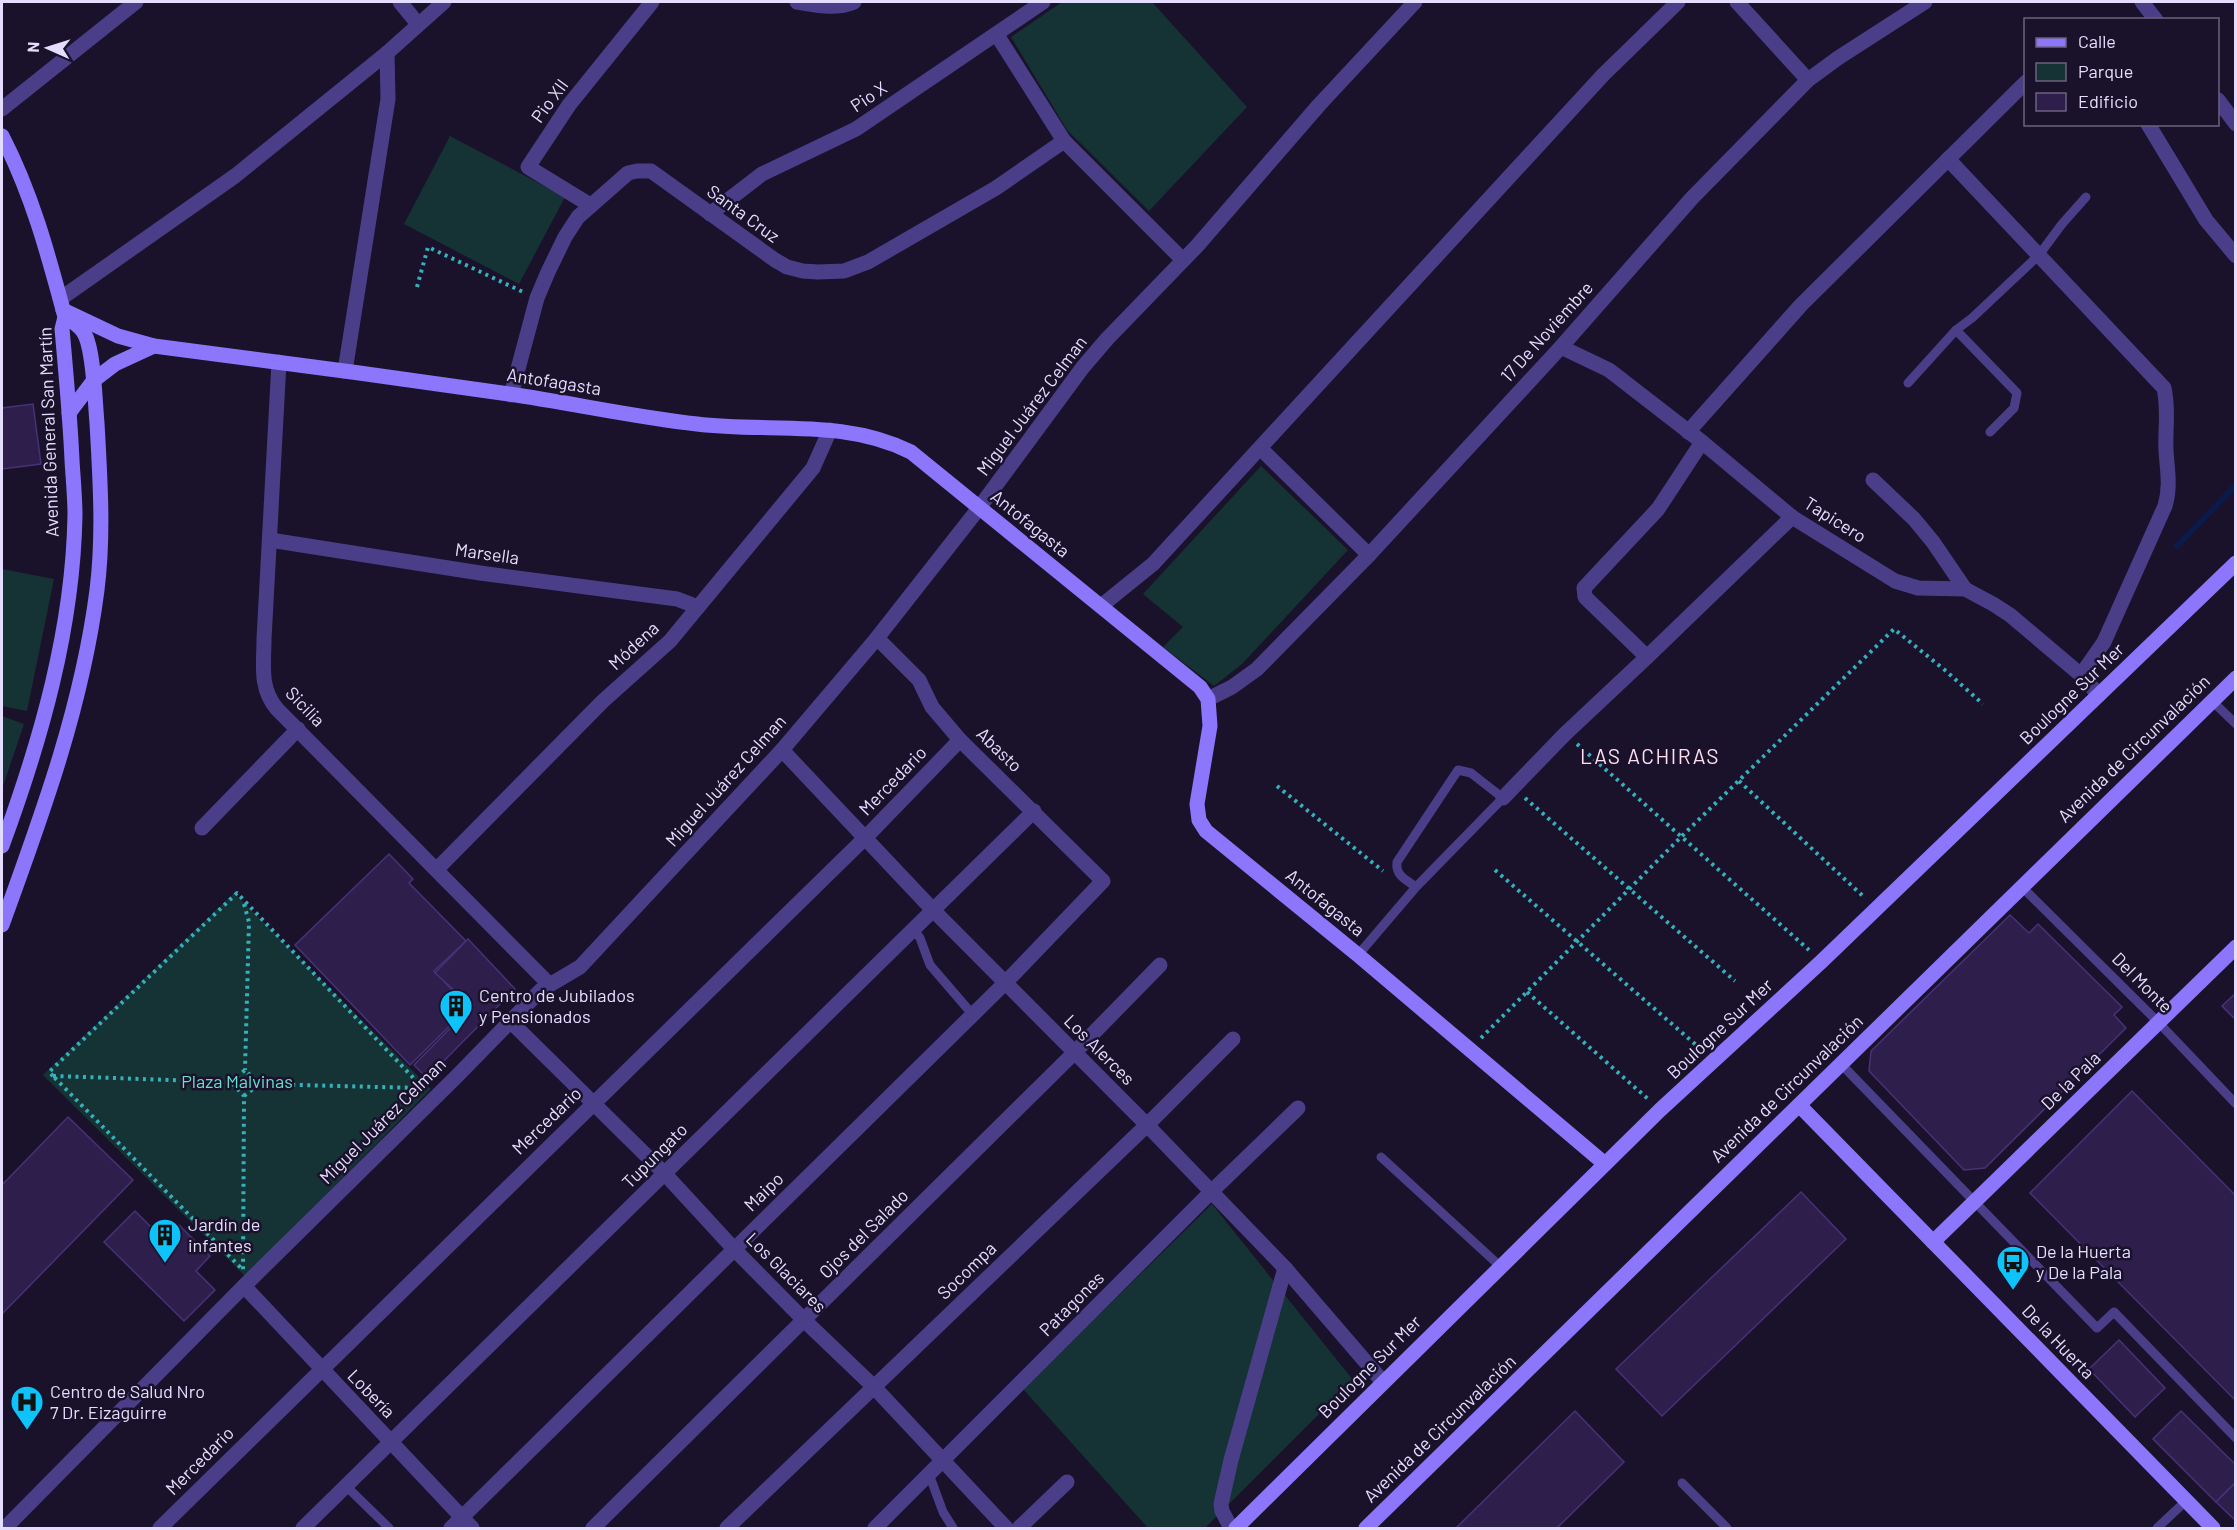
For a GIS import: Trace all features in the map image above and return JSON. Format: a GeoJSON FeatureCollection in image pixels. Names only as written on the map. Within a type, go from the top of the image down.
{"type":"FeatureCollection","features":[{"type":"Feature","properties":{"kind":"street"},"geometry":{"type":"LineString","coordinates":[[2,109],[136,2]]}},
{"type":"Feature","properties":{"kind":"street"},"geometry":{"type":"LineString","coordinates":[[400,2],[418,24]]}},
{"type":"Feature","properties":{"kind":"street"},"geometry":{"type":"LineString","coordinates":[[2,136],[42,230],[63,308],[235,176],[387,53],[444,2]]}},
{"type":"Feature","properties":{"kind":"street","name":"Pio XII"},"geometry":{"type":"LineString","coordinates":[[590,205],[528,167],[569,105],[652,2]]}},
{"type":"Feature","properties":{"kind":"street"},"geometry":{"type":"LineString","coordinates":[[797,2],[828,7],[854,2]]}},
{"type":"Feature","properties":{"kind":"street","name":"Pio X"},"geometry":{"type":"LineString","coordinates":[[710,214],[762,174],[856,129],[1043,2]]}},
{"type":"Feature","properties":{"kind":"street","name":"Miguel Juárez Celman"},"geometry":{"type":"LineString","coordinates":[[4,1528],[244,1276],[549,984],[580,967],[782,750],[877,638],[979,508],[1083,367],[1183,260],[1319,105],[1415,2]]}},
{"type":"Feature","properties":{"kind":"street"},"geometry":{"type":"LineString","coordinates":[[1101,606],[1153,564],[1603,75],[1678,2]]}},
{"type":"Feature","properties":{"kind":"street"},"geometry":{"type":"LineString","coordinates":[[1737,2],[1808,80]]}},
{"type":"Feature","properties":{"kind":"street","name":"17 De Noviembre"},"geometry":{"type":"LineString","coordinates":[[1208,699],[1232,687],[1257,669],[1369,555],[1561,347],[1692,198],[1808,80],[1925,2]]}},
{"type":"Feature","properties":{"kind":"street"},"geometry":{"type":"LineString","coordinates":[[2142,2],[2154,18]]}},
{"type":"Feature","properties":{"kind":"street"},"geometry":{"type":"LineString","coordinates":[[997,35],[1064,141],[1183,260]]}},
{"type":"Feature","properties":{"kind":"street"},"geometry":{"type":"LineString","coordinates":[[345,371],[388,99],[387,53]]}},
{"type":"Feature","properties":{"kind":"street"},"geometry":{"type":"LineString","coordinates":[[1688,432],[1801,305],[2024,83]]}},
{"type":"Feature","properties":{"kind":"street"},"geometry":{"type":"LineString","coordinates":[[2219,103],[2235,124]]}},
{"type":"Feature","properties":{"kind":"street"},"geometry":{"type":"LineString","coordinates":[[2149,126],[2206,220],[2235,256]]}},
{"type":"Feature","properties":{"kind":"street","name":"Santa Cruz"},"geometry":{"type":"LineString","coordinates":[[511,394],[537,298],[565,237],[578,217],[590,205],[628,174],[637,171],[651,171],[788,267],[810,272],[844,271],[868,262],[986,194],[1064,141]]}},
{"type":"Feature","properties":{"kind":"street"},"geometry":{"type":"LineString","coordinates":[[1948,159],[2164,388],[2167,400],[2168,496],[2104,642],[2081,675]]}},
{"type":"Feature","properties":{"kind":"street","name":"Antofagasta"},"geometry":{"type":"LineString","coordinates":[[63,308],[118,336],[154,346],[511,394],[700,425],[830,430],[881,439],[911,452],[1200,687],[1208,699],[1210,726],[1197,804],[1199,820],[1206,831],[1358,955],[1605,1164]]}},
{"type":"Feature","properties":{"kind":"street","name":"Avenida General San Martín"},"geometry":{"type":"LineString","coordinates":[[2,925],[60,759],[87,649],[97,588],[101,510],[94,380],[86,335],[63,308]]}},
{"type":"Feature","properties":{"kind":"street","name":"Avenida General San Martín"},"geometry":{"type":"LineString","coordinates":[[2,846],[36,748],[51,690],[70,587],[75,514],[62,329],[63,308]]}},
{"type":"Feature","properties":{"kind":"street"},"geometry":{"type":"LineString","coordinates":[[69,413],[94,380],[115,364],[154,346]]}},
{"type":"Feature","properties":{"kind":"street","name":"Tapicero"},"geometry":{"type":"LineString","coordinates":[[1561,347],[1609,370],[1702,442],[1792,517],[1905,585],[1965,590],[1978,595],[2010,615],[2081,675],[2099,695]]}},
{"type":"Feature","properties":{"kind":"street","name":"Sicilia"},"geometry":{"type":"LineString","coordinates":[[279,362],[263,679],[265,691],[271,701],[298,729],[549,984]]}},
{"type":"Feature","properties":{"kind":"street","name":"Módena"},"geometry":{"type":"LineString","coordinates":[[437,869],[603,701],[670,641],[813,468],[830,430]]}},
{"type":"Feature","properties":{"kind":"street"},"geometry":{"type":"LineString","coordinates":[[1647,657],[1586,597],[1584,588],[1658,509],[1702,442]]}},
{"type":"Feature","properties":{"kind":"street"},"geometry":{"type":"LineString","coordinates":[[1261,449],[1369,555]]}},
{"type":"Feature","properties":{"kind":"street"},"geometry":{"type":"LineString","coordinates":[[1873,480],[1914,519],[1933,542],[1965,590]]}},
{"type":"Feature","properties":{"kind":"street"},"geometry":{"type":"LineString","coordinates":[[1508,793],[1565,734],[1792,517]]}},
{"type":"Feature","properties":{"kind":"street","name":"Marsella"},"geometry":{"type":"LineString","coordinates":[[270,540],[480,573],[677,599],[698,607]]}},
{"type":"Feature","properties":{"kind":"street","name":"Boulogne Sur Mer"},"geometry":{"type":"LineString","coordinates":[[1234,1528],[1660,1110],[1822,961],[2235,563]]}},
{"type":"Feature","properties":{"kind":"street","name":"Abasto"},"geometry":{"type":"LineString","coordinates":[[877,638],[918,680],[932,707],[960,740],[1103,882]]}},
{"type":"Feature","properties":{"kind":"street","name":"Avenida de Circunvalación"},"geometry":{"type":"LineString","coordinates":[[1366,1528],[2235,678]]}},
{"type":"Feature","properties":{"kind":"street"},"geometry":{"type":"LineString","coordinates":[[202,828],[298,729]]}},
{"type":"Feature","properties":{"kind":"street","name":"Mercedario"},"geometry":{"type":"LineString","coordinates":[[160,1528],[866,837],[960,740]]}},
{"type":"Feature","properties":{"kind":"street","name":"Los Alerces"},"geometry":{"type":"LineString","coordinates":[[782,750],[933,910],[1148,1125],[1285,1268],[1383,1382]]}},
{"type":"Feature","properties":{"kind":"street","name":"Tupungato"},"geometry":{"type":"LineString","coordinates":[[303,1528],[1034,811]]}},
{"type":"Feature","properties":{"kind":"street","name":"Maipo"},"geometry":{"type":"LineString","coordinates":[[462,1525],[734,1249],[973,1015],[1103,882]]}},
{"type":"Feature","properties":{"kind":"street","name":"De la Pala"},"geometry":{"type":"LineString","coordinates":[[1933,1242],[2235,947]]}},
{"type":"Feature","properties":{"kind":"street","name":"Ojos del Salado"},"geometry":{"type":"LineString","coordinates":[[593,1528],[805,1321],[1160,965]]}},
{"type":"Feature","properties":{"kind":"street","name":"Los Glaciares"},"geometry":{"type":"LineString","coordinates":[[511,1022],[665,1174],[805,1321],[874,1387],[1006,1528]]}},
{"type":"Feature","properties":{"kind":"street","name":"Socompa"},"geometry":{"type":"LineString","coordinates":[[727,1528],[1148,1125],[1233,1039]]}},
{"type":"Feature","properties":{"kind":"street","name":"De la Huerta"},"geometry":{"type":"LineString","coordinates":[[1799,1105],[2213,1528]]}},
{"type":"Feature","properties":{"kind":"street","name":"Patagones"},"geometry":{"type":"LineString","coordinates":[[875,1528],[1298,1108]]}},
{"type":"Feature","properties":{"kind":"street"},"geometry":{"type":"LineString","coordinates":[[1234,1528],[1222,1511],[1221,1504],[1231,1460],[1285,1268]]}},
{"type":"Feature","properties":{"kind":"street","name":"Lobería"},"geometry":{"type":"LineString","coordinates":[[244,1276],[320,1370],[391,1443],[462,1525]]}},
{"type":"Feature","properties":{"kind":"street"},"geometry":{"type":"LineString","coordinates":[[1019,1528],[1067,1482]]}},
{"type":"Feature","properties":{"kind":"lane"},"geometry":{"type":"LineString","coordinates":[[1908,383],[1956,330],[2039,255],[2086,197]]}},
{"type":"Feature","properties":{"kind":"lane"},"geometry":{"type":"LineString","coordinates":[[1956,330],[2017,393],[2014,408],[1990,432]]}},
{"type":"Feature","properties":{"kind":"lane"},"geometry":{"type":"LineString","coordinates":[[2212,701],[2235,724]]}},
{"type":"Feature","properties":{"kind":"lane"},"geometry":{"type":"LineString","coordinates":[[1358,955],[1416,887],[1508,793],[1471,773],[1458,770],[1396,862],[1398,874],[1416,887]]}},
{"type":"Feature","properties":{"kind":"lane","name":"Del Monte"},"geometry":{"type":"LineString","coordinates":[[2022,887],[2158,1022],[2235,1104]]}},
{"type":"Feature","properties":{"kind":"lane"},"geometry":{"type":"LineString","coordinates":[[913,929],[920,938],[930,964],[973,1015]]}},
{"type":"Feature","properties":{"kind":"lane"},"geometry":{"type":"LineString","coordinates":[[1841,1064],[2097,1328],[2114,1312],[2235,1438]]}},
{"type":"Feature","properties":{"kind":"lane"},"geometry":{"type":"LineString","coordinates":[[1381,1157],[1501,1267]]}},
{"type":"Feature","properties":{"kind":"lane"},"geometry":{"type":"LineString","coordinates":[[929,1474],[943,1512],[953,1528]]}},
{"type":"Feature","properties":{"kind":"lane"},"geometry":{"type":"LineString","coordinates":[[1683,1483],[1727,1528]]}},
{"type":"Feature","properties":{"kind":"lane"},"geometry":{"type":"LineString","coordinates":[[346,1486],[389,1528]]}},
{"type":"Feature","properties":{"kind":"lane"},"geometry":{"type":"LineString","coordinates":[[2157,1528],[2186,1501]]}},
{"type":"Feature","properties":{"kind":"path"},"geometry":{"type":"LineString","coordinates":[[417,287],[428,247],[537,298]]}},
{"type":"Feature","properties":{"kind":"path"},"geometry":{"type":"LineString","coordinates":[[1470,1049],[1682,836],[1894,629],[1946,670],[1983,704]]}},
{"type":"Feature","properties":{"kind":"path"},"geometry":{"type":"LineString","coordinates":[[1565,734],[1822,961]]}},
{"type":"Feature","properties":{"kind":"path"},"geometry":{"type":"LineString","coordinates":[[1739,781],[1876,908]]}},
{"type":"Feature","properties":{"kind":"path"},"geometry":{"type":"LineString","coordinates":[[1277,786],[1384,872],[1398,874]]}},
{"type":"Feature","properties":{"kind":"path"},"geometry":{"type":"LineString","coordinates":[[1508,793],[1629,889],[1735,981]]}},
{"type":"Feature","properties":{"kind":"path"},"geometry":{"type":"LineString","coordinates":[[1495,870],[1714,1060]]}},
{"type":"Feature","properties":{"kind":"path"},"geometry":{"type":"LineString","coordinates":[[237,893],[246,906],[249,922],[245,1070],[259,1084]]}},
{"type":"Feature","properties":{"kind":"path"},"geometry":{"type":"LineString","coordinates":[[237,893],[49,1072],[244,1276]]}},
{"type":"Feature","properties":{"kind":"path"},"geometry":{"type":"LineString","coordinates":[[237,893],[424,1089]]}},
{"type":"Feature","properties":{"kind":"path"},"geometry":{"type":"LineString","coordinates":[[1527,992],[1660,1110]]}},
{"type":"Feature","properties":{"kind":"path"},"geometry":{"type":"LineString","coordinates":[[52,1076],[231,1082],[245,1070]]}},
{"type":"Feature","properties":{"kind":"path"},"geometry":{"type":"LineString","coordinates":[[231,1082],[244,1096],[244,1276]]}},
{"type":"Feature","properties":{"kind":"path"},"geometry":{"type":"LineString","coordinates":[[244,1096],[259,1084],[424,1089]]}},
{"type":"Feature","properties":{"kind":"path"},"geometry":{"type":"LineString","coordinates":[[416,1097],[424,1089]]}},
{"type":"Feature","properties":{"kind":"green space"},"geometry":{"type":"Polygon","coordinates":[[[1062,2],[1152,2],[1247,107],[1149,211],[1067,130],[1011,37],[1062,2]]]}},
{"type":"Feature","properties":{"kind":"green space"},"geometry":{"type":"Polygon","coordinates":[[[450,136],[565,197],[519,284],[404,224],[450,136]]]}},
{"type":"Feature","properties":{"kind":"green space"},"geometry":{"type":"Polygon","coordinates":[[[1261,466],[1348,550],[1242,664],[1214,686],[1163,647],[1183,627],[1143,594],[1261,466]]]}},
{"type":"Feature","properties":{"kind":"green space"},"geometry":{"type":"Polygon","coordinates":[[[2,569],[54,579],[27,711],[2,706],[2,569]]]}},
{"type":"Feature","properties":{"kind":"green space"},"geometry":{"type":"Polygon","coordinates":[[[2,716],[24,724],[2,789],[2,716]]]}},
{"type":"Feature","properties":{"kind":"green space","name":"Plaza Malvinas"},"geometry":{"type":"Polygon","coordinates":[[[234,893],[431,1089],[245,1276],[43,1075],[234,893]]]}},
{"type":"Feature","properties":{"kind":"green space"},"geometry":{"type":"Polygon","coordinates":[[[1212,1204],[1353,1380],[1205,1528],[1148,1528],[1023,1389],[1212,1204]]]}},
{"type":"Feature","properties":{"kind":"building"},"geometry":{"type":"Polygon","coordinates":[[[33,404],[41,464],[2,469],[2,408],[33,404]]]}},
{"type":"Feature","properties":{"kind":"building"},"geometry":{"type":"Polygon","coordinates":[[[389,854],[413,879],[409,883],[466,941],[434,971],[456,994],[458,992],[471,1005],[410,1065],[295,945],[389,854]]]}},
{"type":"Feature","properties":{"kind":"building"},"geometry":{"type":"Polygon","coordinates":[[[2010,915],[2029,933],[2038,924],[2122,1007],[2114,1015],[2126,1028],[1985,1168],[1964,1170],[1869,1071],[1871,1051],[2010,915]]]}},
{"type":"Feature","properties":{"kind":"building","name":"Centro de Jubilados y Pensionados"},"geometry":{"type":"Polygon","coordinates":[[[468,939],[515,989],[427,1078],[414,1065],[472,1006],[435,973],[468,939]]]}},
{"type":"Feature","properties":{"kind":"building"},"geometry":{"type":"Polygon","coordinates":[[[2236,993],[2236,1020],[2222,1006],[2236,993]]]}},
{"type":"Feature","properties":{"kind":"building"},"geometry":{"type":"Polygon","coordinates":[[[2132,1091],[2236,1196],[2236,1401],[2030,1193],[2132,1091]]]}},
{"type":"Feature","properties":{"kind":"building"},"geometry":{"type":"Polygon","coordinates":[[[68,1117],[133,1180],[2,1314],[2,1185],[68,1117]]]}},
{"type":"Feature","properties":{"kind":"building"},"geometry":{"type":"Polygon","coordinates":[[[1801,1192],[1846,1239],[1662,1416],[1616,1369],[1801,1192]]]}},
{"type":"Feature","properties":{"kind":"building","name":"Jardín de infantes"},"geometry":{"type":"Polygon","coordinates":[[[135,1211],[164,1240],[179,1225],[210,1256],[196,1271],[215,1290],[184,1321],[104,1242],[135,1211]]]}},
{"type":"Feature","properties":{"kind":"building"},"geometry":{"type":"Polygon","coordinates":[[[2119,1340],[2165,1388],[2135,1417],[2089,1369],[2119,1340]]]}},
{"type":"Feature","properties":{"kind":"building"},"geometry":{"type":"Polygon","coordinates":[[[1575,1411],[1624,1462],[1557,1528],[1456,1528],[1575,1411]]]}},
{"type":"Feature","properties":{"kind":"building"},"geometry":{"type":"Polygon","coordinates":[[[2181,1411],[2236,1465],[2236,1482],[2216,1502],[2153,1439],[2181,1411]]]}},
{"type":"Feature","properties":{"kind":"building"},"geometry":{"type":"Polygon","coordinates":[[[2236,1482],[2236,1521],[2216,1502],[2236,1482]]]}},
{"type":"Feature","properties":{"kind":"waterway"},"geometry":{"type":"LineString","coordinates":[[2177,546],[2236,485]]}},
{"type":"Feature","properties":{"kind":"place","name":"Centro de Jubilados y Pensionados"},"geometry":{"type":"Point","coordinates":[456,1035]}},
{"type":"Feature","properties":{"kind":"place","name":"Jardín de infantes"},"geometry":{"type":"Point","coordinates":[165,1264]}},
{"type":"Feature","properties":{"kind":"place","name":"De la Huerta y De la Pala"},"geometry":{"type":"Point","coordinates":[2013,1291]}},
{"type":"Feature","properties":{"kind":"place","name":"Centro de Salud Nro 7 Dr. Eizaguirre"},"geometry":{"type":"Point","coordinates":[27,1431]}},
{"type":"Feature","properties":{"kind":"district","name":"LAS ACHIRAS"},"geometry":{"type":"Point","coordinates":[1650,757]}}]}
